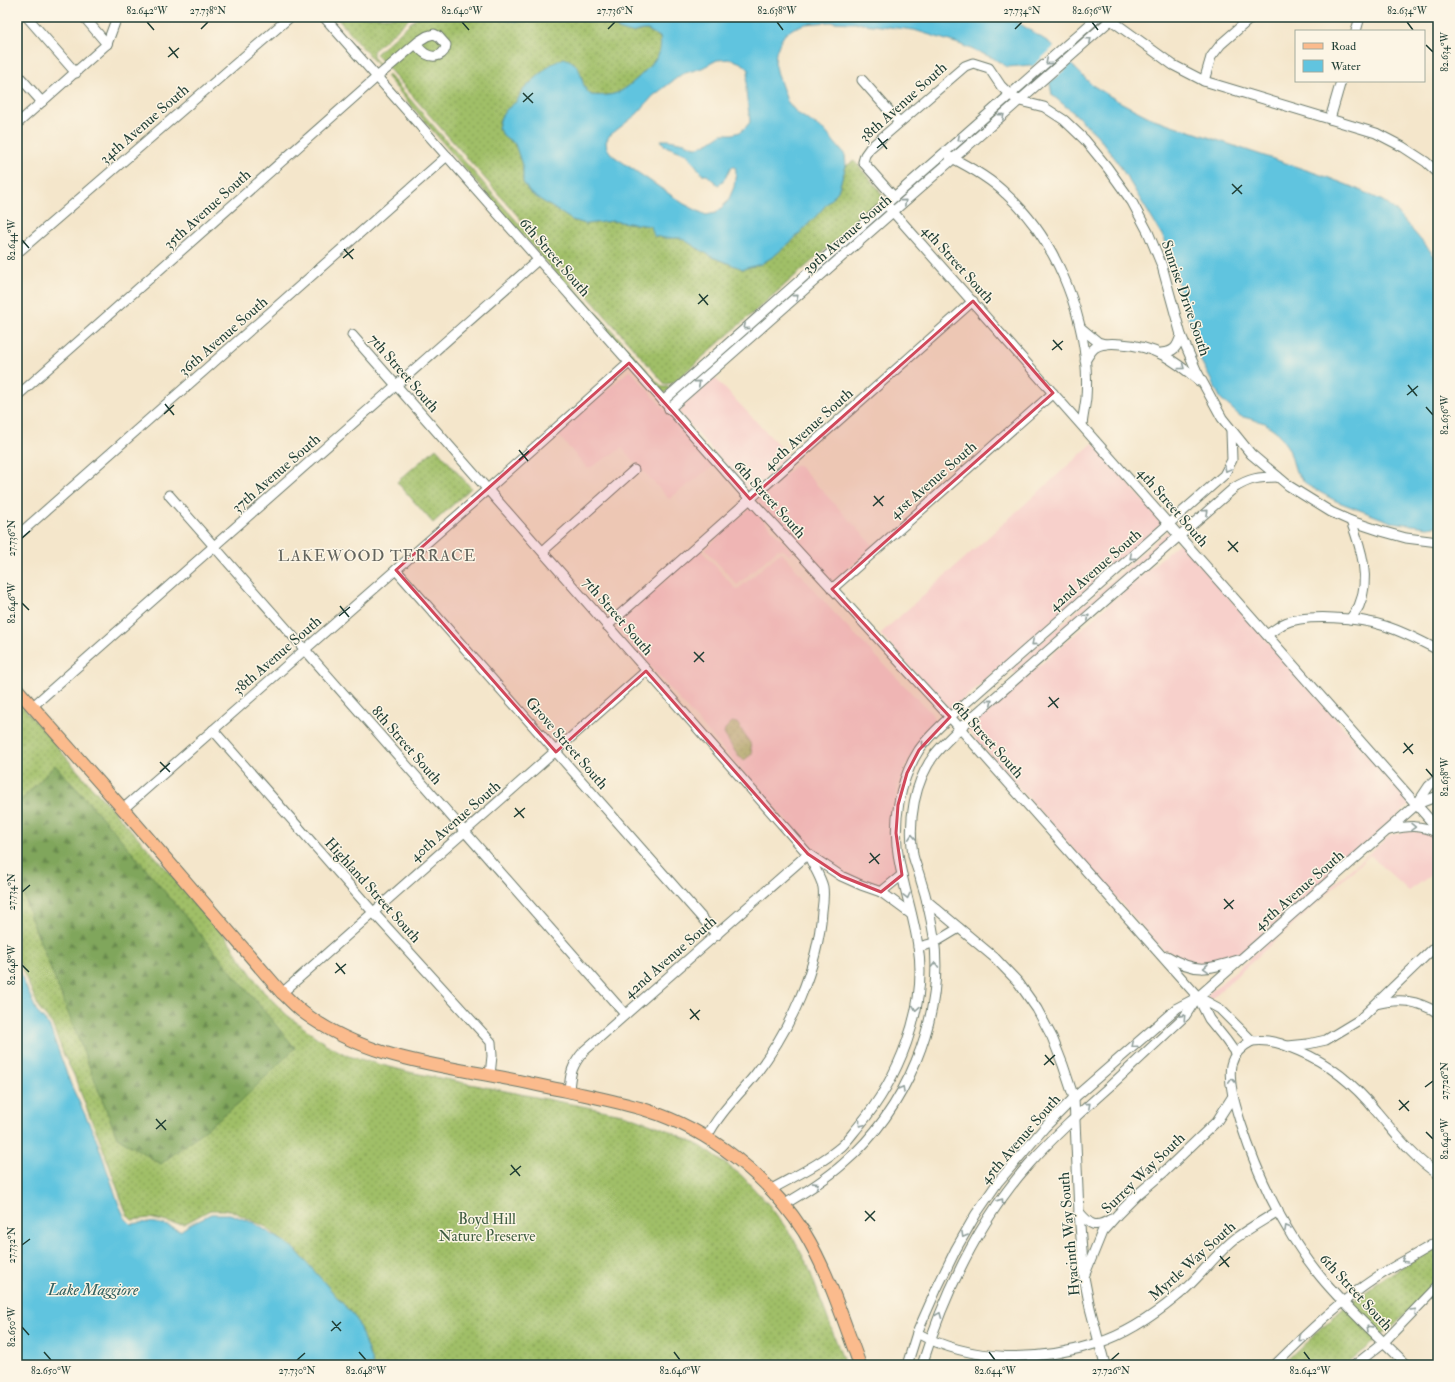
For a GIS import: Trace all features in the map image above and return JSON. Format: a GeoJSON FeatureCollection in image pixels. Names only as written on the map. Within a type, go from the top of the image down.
{"type":"FeatureCollection","features":[{"type":"Feature","properties":{"kind":"main road"},"geometry":{"type":"LineString","coordinates":[[17,689],[282,993],[303,1012],[343,1037],[372,1050],[402,1059],[490,1075],[613,1101],[647,1110],[676,1121],[706,1137],[739,1160],[770,1190],[791,1214],[804,1233],[832,1289],[860,1365]]}},
{"type":"Feature","properties":{"kind":"street"},"geometry":{"type":"LineString","coordinates":[[27,17],[76,73]]}},
{"type":"Feature","properties":{"kind":"street"},"geometry":{"type":"LineString","coordinates":[[84,17],[107,44]]}},
{"type":"Feature","properties":{"kind":"street"},"geometry":{"type":"LineString","coordinates":[[17,124],[107,44],[117,17]]}},
{"type":"Feature","properties":{"kind":"street","name":"34th Avenue South"},"geometry":{"type":"LineString","coordinates":[[17,253],[290,17]]}},
{"type":"Feature","properties":{"kind":"street","name":"6th Street South"},"geometry":{"type":"LineString","coordinates":[[324,17],[669,409],[960,728],[1198,997],[1209,1019],[1236,1054],[1231,1066],[1233,1096],[1252,1157],[1264,1185],[1278,1211],[1304,1255],[1320,1276],[1343,1302],[1407,1365]]}},
{"type":"Feature","properties":{"kind":"street","name":"39th Avenue South"},"geometry":{"type":"LineString","coordinates":[[663,401],[1098,17]]}},
{"type":"Feature","properties":{"kind":"street"},"geometry":{"type":"LineString","coordinates":[[1204,81],[1211,57],[1221,44],[1252,17]]}},
{"type":"Feature","properties":{"kind":"street"},"geometry":{"type":"LineString","coordinates":[[1356,30],[1360,17]]}},
{"type":"Feature","properties":{"kind":"street"},"geometry":{"type":"LineString","coordinates":[[1111,18],[1173,65],[1204,81],[1376,133],[1403,147],[1426,162],[1438,173]]}},
{"type":"Feature","properties":{"kind":"street","name":"39th Avenue South"},"geometry":{"type":"LineString","coordinates":[[669,409],[1020,101],[1111,18]]}},
{"type":"Feature","properties":{"kind":"street","name":"35th Avenue South"},"geometry":{"type":"LineString","coordinates":[[17,396],[416,44]]}},
{"type":"Feature","properties":{"kind":"street","name":"Sunrise Drive South"},"geometry":{"type":"LineString","coordinates":[[965,66],[973,63],[990,68],[1001,86],[1010,95],[1020,101],[1044,107],[1064,120],[1085,140],[1107,167],[1132,202],[1148,232],[1162,266],[1181,335],[1203,384],[1222,418],[1251,454],[1289,486],[1331,512],[1351,521],[1381,531],[1406,538],[1438,542]]}},
{"type":"Feature","properties":{"kind":"street","name":"38th Avenue South"},"geometry":{"type":"LineString","coordinates":[[894,197],[863,162],[865,155],[870,148],[899,122],[965,66]]}},
{"type":"Feature","properties":{"kind":"street"},"geometry":{"type":"LineString","coordinates":[[17,74],[42,102]]}},
{"type":"Feature","properties":{"kind":"street"},"geometry":{"type":"LineString","coordinates":[[862,80],[899,122]]}},
{"type":"Feature","properties":{"kind":"street"},"geometry":{"type":"LineString","coordinates":[[1330,119],[1341,82]]}},
{"type":"Feature","properties":{"kind":"street"},"geometry":{"type":"LineString","coordinates":[[944,153],[981,174],[1006,194],[1028,218],[1047,245],[1064,277],[1081,328],[1086,397],[1082,425]]}},
{"type":"Feature","properties":{"kind":"street","name":"36th Avenue South"},"geometry":{"type":"LineString","coordinates":[[17,536],[447,156]]}},
{"type":"Feature","properties":{"kind":"street","name":"4th Street South"},"geometry":{"type":"LineString","coordinates":[[886,204],[1268,634],[1438,829]]}},
{"type":"Feature","properties":{"kind":"street","name":"37th Avenue South"},"geometry":{"type":"LineString","coordinates":[[33,706],[538,260]]}},
{"type":"Feature","properties":{"kind":"street","name":"40th Avenue South"},"geometry":{"type":"LineString","coordinates":[[607,626],[973,301]]}},
{"type":"Feature","properties":{"kind":"street"},"geometry":{"type":"LineString","coordinates":[[1081,328],[1098,342],[1105,344],[1132,344],[1161,353],[1203,384]]}},
{"type":"Feature","properties":{"kind":"street","name":"7th Street South"},"geometry":{"type":"LineString","coordinates":[[352,335],[808,854],[841,876],[881,892],[911,914]]}},
{"type":"Feature","properties":{"kind":"street"},"geometry":{"type":"LineString","coordinates":[[1161,353],[1170,352],[1178,346],[1181,335]]}},
{"type":"Feature","properties":{"kind":"street"},"geometry":{"type":"LineString","coordinates":[[1084,361],[1096,347],[1105,344]]}},
{"type":"Feature","properties":{"kind":"street","name":"38th Avenue South"},"geometry":{"type":"LineString","coordinates":[[123,809],[488,489],[629,363]]}},
{"type":"Feature","properties":{"kind":"street","name":"41st Avenue South"},"geometry":{"type":"LineString","coordinates":[[832,589],[1053,393]]}},
{"type":"Feature","properties":{"kind":"street","name":"42nd Avenue South"},"geometry":{"type":"LineString","coordinates":[[770,1190],[820,1163],[843,1145],[877,1104],[888,1086],[915,1016],[920,969],[918,947],[898,859],[896,833],[898,805],[907,773],[919,750],[934,732],[950,717],[1224,475],[1232,460],[1231,431]]}},
{"type":"Feature","properties":{"kind":"street"},"geometry":{"type":"LineString","coordinates":[[543,551],[634,470]]}},
{"type":"Feature","properties":{"kind":"street","name":"42nd Avenue South"},"geometry":{"type":"LineString","coordinates":[[783,1205],[826,1179],[844,1164],[875,1130],[898,1097],[909,1077],[920,1050],[934,994],[936,961],[927,901],[914,856],[911,835],[912,814],[916,793],[924,773],[934,755],[960,728],[1222,498],[1246,480],[1260,477],[1278,477]]}},
{"type":"Feature","properties":{"kind":"street","name":"8th Street South"},"geometry":{"type":"LineString","coordinates":[[169,495],[625,1014]]}},
{"type":"Feature","properties":{"kind":"street"},"geometry":{"type":"LineString","coordinates":[[1350,619],[1359,607],[1364,590],[1364,570],[1358,542],[1351,521]]}},
{"type":"Feature","properties":{"kind":"street","name":"Grove Street South"},"geometry":{"type":"LineString","coordinates":[[396,570],[717,935]]}},
{"type":"Feature","properties":{"kind":"street"},"geometry":{"type":"LineString","coordinates":[[1268,634],[1284,624],[1296,620],[1322,618],[1350,619],[1384,625],[1413,637],[1438,650]]}},
{"type":"Feature","properties":{"kind":"street"},"geometry":{"type":"LineString","coordinates":[[1005,668],[1015,680]]}},
{"type":"Feature","properties":{"kind":"street","name":"40th Avenue South"},"geometry":{"type":"LineString","coordinates":[[282,993],[646,671]]}},
{"type":"Feature","properties":{"kind":"street","name":"Highland Street South"},"geometry":{"type":"LineString","coordinates":[[213,730],[373,912],[491,1042],[492,1056],[490,1075]]}},
{"type":"Feature","properties":{"kind":"street","name":"45th Avenue South"},"geometry":{"type":"LineString","coordinates":[[907,1365],[936,1288],[976,1214],[998,1182],[1045,1127],[1074,1098],[1177,1008],[1198,997],[1388,830],[1417,804],[1429,786],[1438,778]]}},
{"type":"Feature","properties":{"kind":"street","name":"45th Avenue South"},"geometry":{"type":"LineString","coordinates":[[1417,804],[1438,796]]}},
{"type":"Feature","properties":{"kind":"street"},"geometry":{"type":"LineString","coordinates":[[1388,830],[1408,826],[1430,829],[1438,833]]}},
{"type":"Feature","properties":{"kind":"street"},"geometry":{"type":"LineString","coordinates":[[706,1137],[714,1123],[754,1075],[781,1036],[812,968],[817,951],[821,926],[823,887],[808,854]]}},
{"type":"Feature","properties":{"kind":"street","name":"42nd Avenue South"},"geometry":{"type":"LineString","coordinates":[[569,1092],[570,1076],[575,1061],[584,1050],[808,854]]}},
{"type":"Feature","properties":{"kind":"street"},"geometry":{"type":"LineString","coordinates":[[881,892],[902,875]]}},
{"type":"Feature","properties":{"kind":"street"},"geometry":{"type":"LineString","coordinates":[[927,901],[1000,963],[1018,982],[1037,1009],[1055,1044],[1074,1098]]}},
{"type":"Feature","properties":{"kind":"street"},"geometry":{"type":"LineString","coordinates":[[918,947],[934,943],[959,928]]}},
{"type":"Feature","properties":{"kind":"street"},"geometry":{"type":"LineString","coordinates":[[1287,1046],[1308,1044],[1326,1040],[1359,1020],[1438,944]]}},
{"type":"Feature","properties":{"kind":"street"},"geometry":{"type":"LineString","coordinates":[[1158,952],[1180,964],[1196,969],[1213,968],[1243,958]]}},
{"type":"Feature","properties":{"kind":"street","name":"6th Street South"},"geometry":{"type":"LineString","coordinates":[[1198,997],[1220,1009],[1252,1041]]}},
{"type":"Feature","properties":{"kind":"street","name":"45th Avenue South"},"geometry":{"type":"LineString","coordinates":[[922,1365],[930,1340],[953,1283],[970,1248],[1009,1188],[1029,1164],[1076,1116],[1185,1016],[1198,997]]}},
{"type":"Feature","properties":{"kind":"street"},"geometry":{"type":"LineString","coordinates":[[1375,1004],[1390,1000],[1408,1000],[1425,1005],[1438,1013]]}},
{"type":"Feature","properties":{"kind":"street"},"geometry":{"type":"LineString","coordinates":[[1236,1054],[1242,1046],[1252,1041],[1269,1041],[1287,1046],[1324,1064],[1354,1087],[1376,1110],[1408,1149],[1438,1174]]}},
{"type":"Feature","properties":{"kind":"street","name":"Surrey Way South"},"geometry":{"type":"LineString","coordinates":[[1084,1277],[1102,1232],[1118,1214],[1217,1121],[1233,1096]]}},
{"type":"Feature","properties":{"kind":"street","name":"Hyacinth Way South"},"geometry":{"type":"LineString","coordinates":[[1074,1098],[1076,1116],[1079,1212],[1084,1277],[1090,1308],[1105,1365]]}},
{"type":"Feature","properties":{"kind":"street","name":"Myrtle Way South"},"geometry":{"type":"LineString","coordinates":[[918,1333],[930,1340],[946,1346],[972,1353],[1002,1357],[1022,1357],[1069,1351],[1099,1343],[1127,1331],[1154,1314],[1177,1297],[1201,1274],[1220,1252],[1237,1238],[1278,1211]]}},
{"type":"Feature","properties":{"kind":"street"},"geometry":{"type":"LineString","coordinates":[[1079,1212],[1090,1224],[1097,1226],[1104,1224],[1118,1214]]}},
{"type":"Feature","properties":{"kind":"street"},"geometry":{"type":"LineString","coordinates":[[1275,1365],[1343,1302],[1377,1277],[1438,1242]]}},
{"type":"Feature","properties":{"kind":"street"},"geometry":{"type":"LineString","coordinates":[[1355,1365],[1384,1342],[1438,1286]]}},
{"type":"Feature","properties":{"kind":"highlighted area"},"geometry":{"type":"Polygon","coordinates":[[[973,301],[1053,393],[832,589],[950,717],[919,750],[907,773],[898,805],[896,833],[902,875],[881,892],[841,876],[808,854],[646,671],[556,752],[396,570],[629,363],[750,499],[973,301]]]}},
{"type":"Feature","properties":{"kind":"shaded area"},"geometry":{"type":"Polygon","coordinates":[[[630,370],[714,465],[669,499],[622,448],[588,469],[557,434],[630,370]]]}},
{"type":"Feature","properties":{"kind":"shaded area"},"geometry":{"type":"Polygon","coordinates":[[[713,376],[790,457],[750,493],[676,409],[713,376]]]}},
{"type":"Feature","properties":{"kind":"shaded area"},"geometry":{"type":"Polygon","coordinates":[[[1093,443],[1163,523],[950,711],[880,634],[1093,443]]]}},
{"type":"Feature","properties":{"kind":"shaded area"},"geometry":{"type":"Polygon","coordinates":[[[797,464],[874,546],[832,582],[756,500],[797,464]]]}},
{"type":"Feature","properties":{"kind":"shaded area"},"geometry":{"type":"Polygon","coordinates":[[[751,507],[793,552],[789,555],[784,550],[778,549],[737,585],[705,549],[751,507]]]}},
{"type":"Feature","properties":{"kind":"shaded area"},"geometry":{"type":"Polygon","coordinates":[[[1169,530],[1174,535],[1015,674],[1011,669],[1169,530]]]}},
{"type":"Feature","properties":{"kind":"shaded area"},"geometry":{"type":"Polygon","coordinates":[[[1180,542],[1411,804],[1382,827],[1383,829],[1241,954],[1212,964],[1195,964],[1176,957],[1161,948],[967,729],[1180,542]]]}},
{"type":"Feature","properties":{"kind":"shaded area"},"geometry":{"type":"Polygon","coordinates":[[[700,549],[737,590],[781,552],[836,615],[931,713],[935,721],[916,747],[906,765],[899,783],[893,809],[891,831],[893,852],[897,869],[894,878],[888,883],[871,884],[855,879],[818,855],[617,629],[619,622],[700,549]]]}},
{"type":"Feature","properties":{"kind":"shaded area"},"geometry":{"type":"Polygon","coordinates":[[[1409,831],[1429,833],[1438,838],[1438,870],[1409,891],[1370,855],[1211,999],[1206,996],[1249,960],[1248,959],[1390,835],[1409,831]]]}},
{"type":"Feature","properties":{"kind":"green space"},"geometry":{"type":"Polygon","coordinates":[[[336,17],[411,17],[373,51],[373,57],[382,67],[380,68],[336,17]]]}},
{"type":"Feature","properties":{"kind":"green space"},"geometry":{"type":"Polygon","coordinates":[[[417,17],[483,17],[515,21],[534,21],[550,18],[572,17],[591,22],[604,21],[611,23],[618,29],[639,32],[648,30],[660,38],[661,45],[657,57],[635,81],[619,92],[598,96],[591,95],[584,87],[582,77],[538,76],[522,91],[517,101],[506,110],[501,117],[498,128],[504,136],[515,144],[523,168],[523,182],[530,193],[572,220],[586,224],[613,221],[651,226],[664,238],[681,238],[712,257],[743,269],[761,264],[774,256],[793,240],[838,191],[846,166],[854,161],[877,187],[883,197],[877,204],[673,383],[665,384],[376,54],[417,17]]]}},
{"type":"Feature","properties":{"kind":"green space"},"geometry":{"type":"Polygon","coordinates":[[[388,74],[657,382],[663,387],[671,387],[663,395],[496,205],[386,76],[388,74]]]}},
{"type":"Feature","properties":{"kind":"green space"},"geometry":{"type":"Polygon","coordinates":[[[436,448],[471,488],[433,523],[397,482],[436,448]]]}},
{"type":"Feature","properties":{"kind":"green space","name":"Boyd Hill Nature Preserve"},"geometry":{"type":"Polygon","coordinates":[[[17,700],[89,784],[216,923],[263,991],[287,1015],[324,1043],[348,1056],[409,1072],[627,1115],[668,1130],[702,1147],[741,1175],[769,1205],[792,1236],[808,1266],[845,1365],[373,1365],[357,1320],[294,1248],[266,1227],[230,1210],[210,1210],[184,1224],[171,1223],[150,1218],[132,1220],[128,1216],[123,1204],[99,1137],[52,1024],[40,1010],[17,957],[17,700]]]}},
{"type":"Feature","properties":{"kind":"green space"},"geometry":{"type":"Polygon","coordinates":[[[732,722],[737,723],[750,743],[752,754],[744,760],[738,756],[724,734],[725,729],[732,722]]]}},
{"type":"Feature","properties":{"kind":"green space"},"geometry":{"type":"Polygon","coordinates":[[[55,765],[115,832],[295,1048],[239,1103],[161,1164],[117,1137],[30,916],[17,869],[17,805],[55,765]]]}},
{"type":"Feature","properties":{"kind":"green space"},"geometry":{"type":"Polygon","coordinates":[[[1438,1246],[1438,1280],[1391,1328],[1346,1365],[1282,1365],[1358,1296],[1387,1276],[1438,1246]]]}},
{"type":"Feature","properties":{"kind":"water"},"geometry":{"type":"Polygon","coordinates":[[[483,17],[572,17],[550,18],[534,21],[515,21],[483,17]]]}},
{"type":"Feature","properties":{"kind":"water"},"geometry":{"type":"Polygon","coordinates":[[[572,17],[1009,17],[1050,43],[1092,85],[1118,101],[1151,118],[1324,176],[1383,201],[1395,210],[1438,260],[1438,526],[1427,527],[1391,522],[1336,501],[1307,485],[1296,472],[1289,449],[1277,432],[1265,423],[1240,416],[1221,399],[1201,361],[1165,240],[1117,161],[1097,135],[1052,95],[1050,84],[1031,65],[1007,67],[993,58],[959,44],[914,30],[856,23],[829,22],[805,24],[794,28],[785,34],[776,52],[775,62],[787,101],[797,113],[824,130],[845,155],[846,166],[838,191],[793,240],[774,256],[761,264],[743,269],[712,257],[681,238],[664,238],[654,236],[651,226],[613,221],[586,224],[572,220],[530,193],[523,182],[523,168],[515,144],[504,136],[498,128],[501,117],[506,110],[517,101],[522,91],[550,65],[564,58],[576,65],[584,85],[591,95],[602,96],[613,94],[623,90],[635,81],[647,69],[659,53],[661,45],[660,37],[648,30],[631,33],[618,29],[611,23],[604,21],[591,22],[572,17]],[[731,59],[717,60],[702,68],[682,74],[653,96],[637,114],[609,136],[606,142],[607,148],[612,155],[684,204],[706,215],[716,213],[728,201],[734,187],[735,167],[731,167],[724,180],[718,185],[707,175],[703,175],[687,154],[665,146],[661,140],[669,140],[699,147],[722,134],[733,134],[740,132],[746,127],[750,122],[746,96],[746,84],[749,70],[743,64],[731,59]]]}},
{"type":"Feature","properties":{"kind":"water","name":"Lake Maggiore"},"geometry":{"type":"Polygon","coordinates":[[[17,966],[37,1012],[49,1025],[71,1085],[96,1138],[119,1205],[125,1218],[131,1224],[156,1223],[180,1231],[192,1223],[211,1214],[230,1214],[254,1223],[294,1248],[357,1320],[373,1365],[17,1365],[17,966]]]}},
{"type":"Feature","properties":{"kind":"pier"},"geometry":{"type":"Polygon","coordinates":[[[1055,46],[1070,65],[1048,84],[1032,67],[1055,46]]]}},
{"type":"Feature","properties":{"kind":"district","name":"LAKEWOOD TERRACE"},"geometry":{"type":"Point","coordinates":[377,555]}}]}
